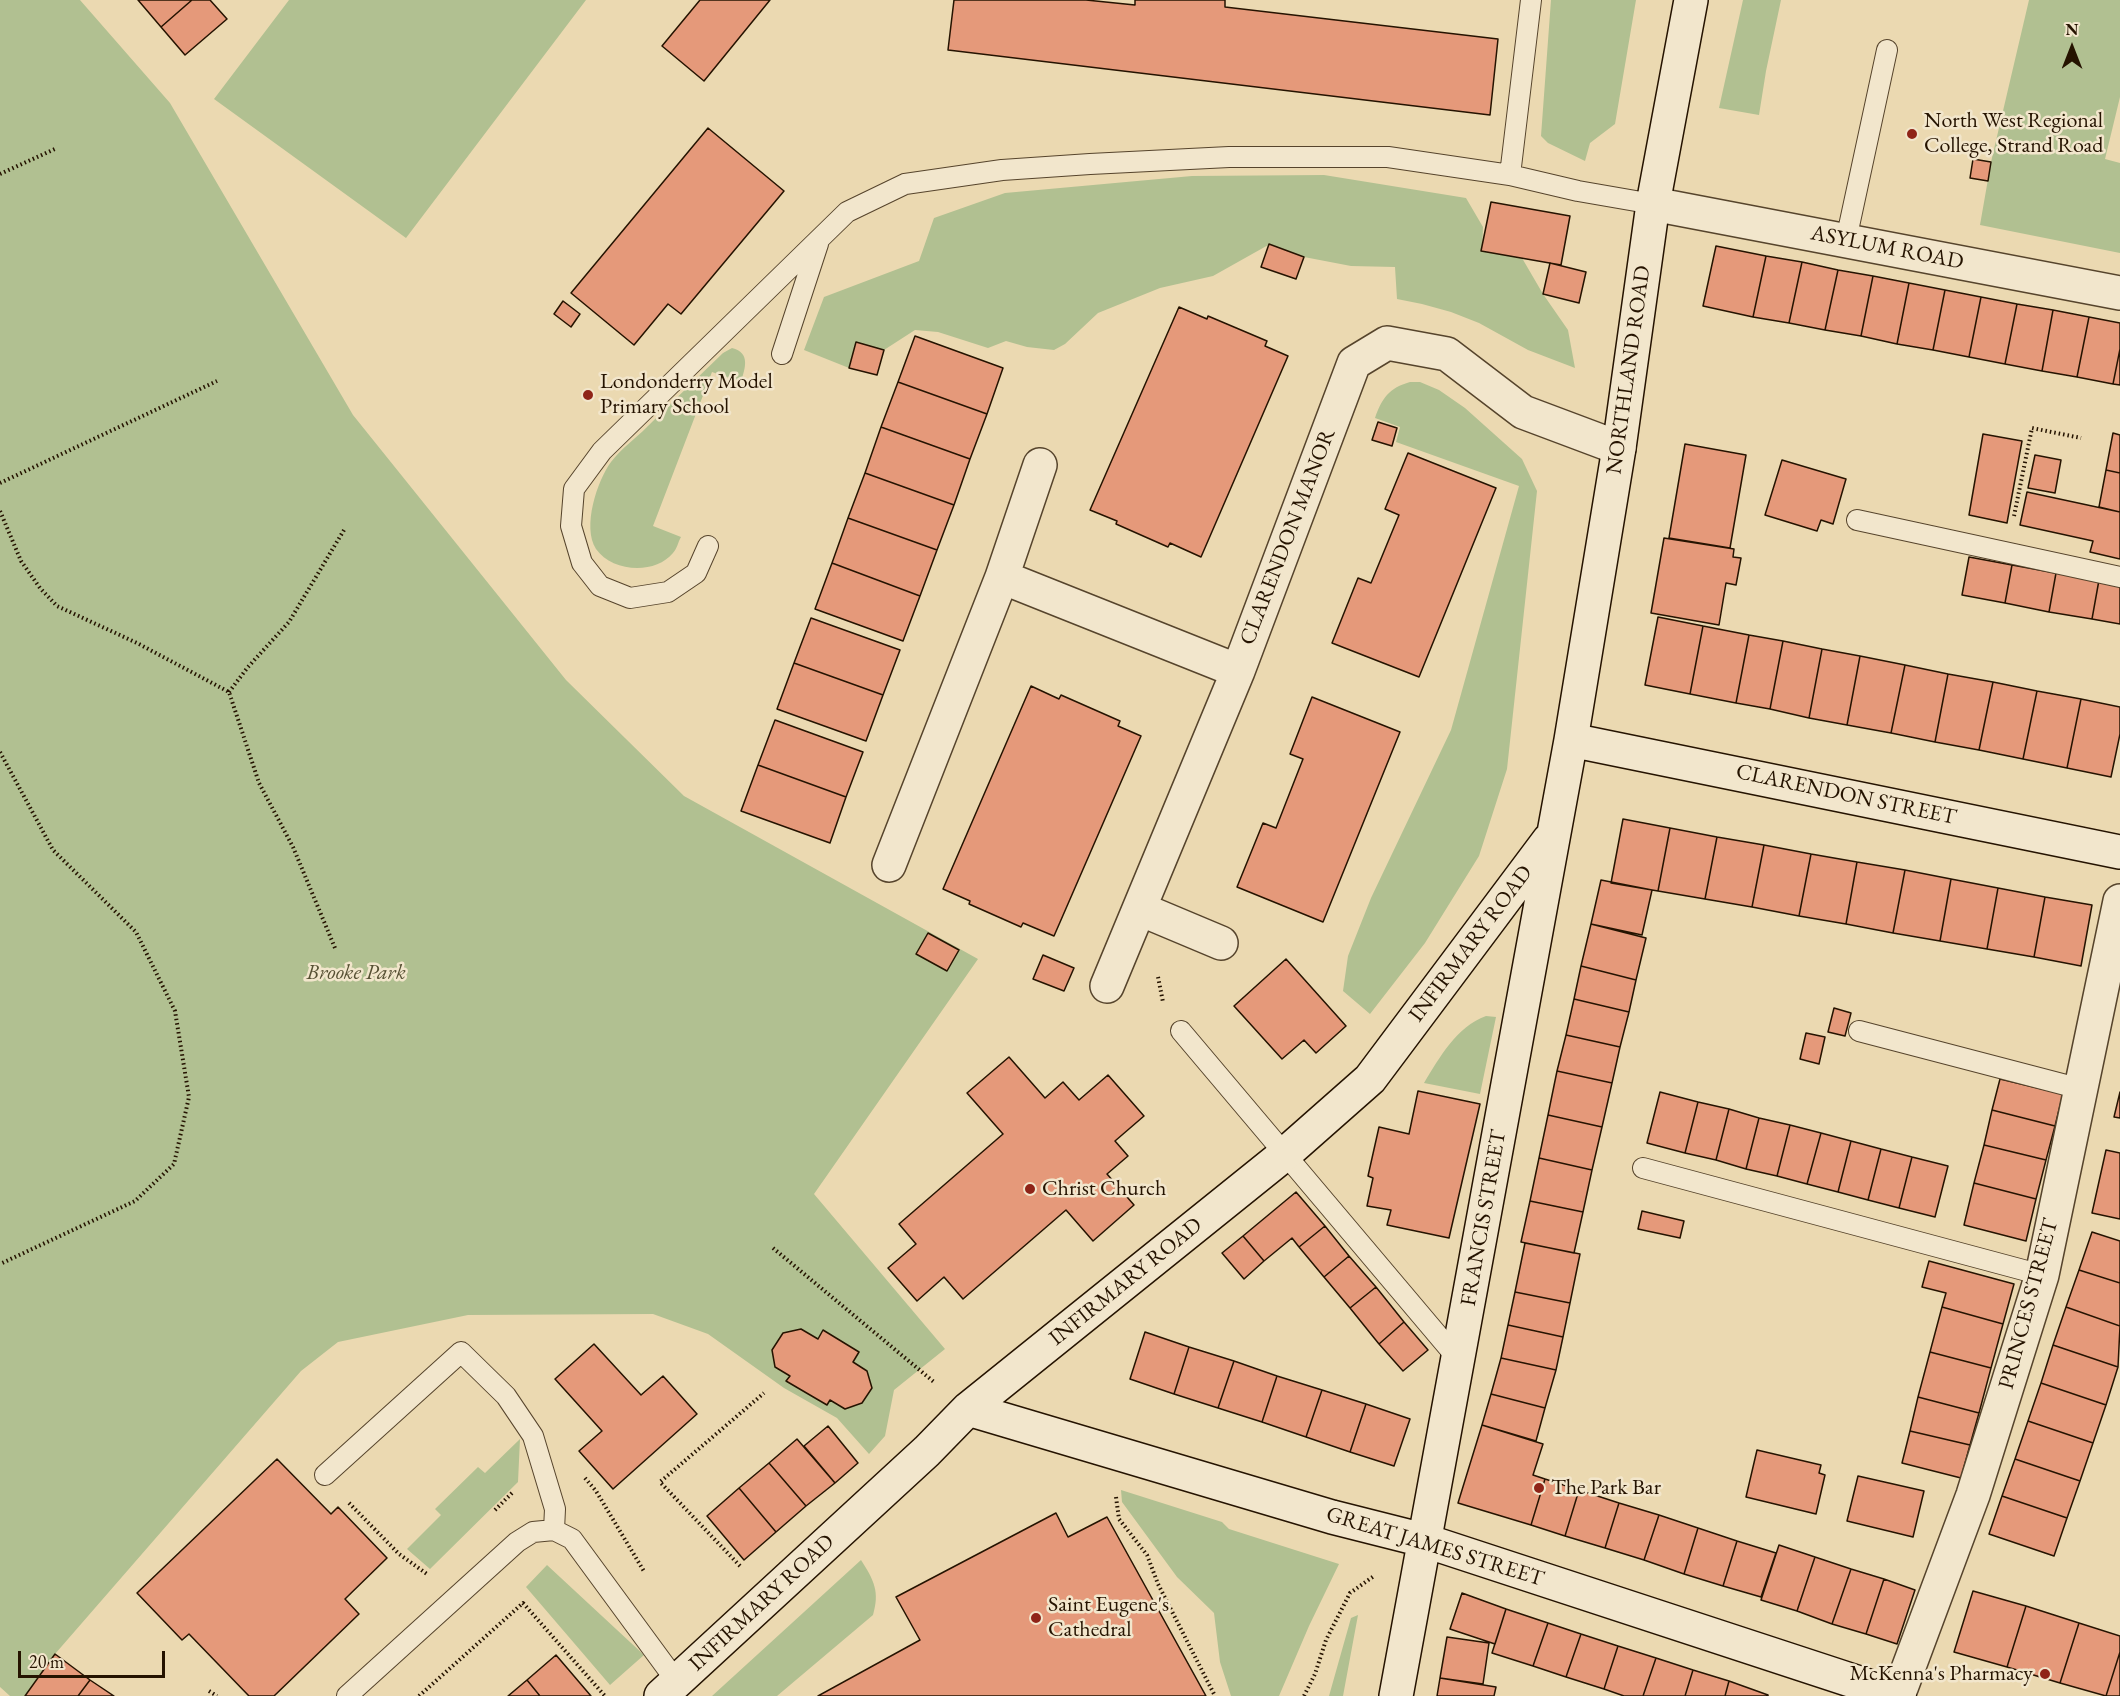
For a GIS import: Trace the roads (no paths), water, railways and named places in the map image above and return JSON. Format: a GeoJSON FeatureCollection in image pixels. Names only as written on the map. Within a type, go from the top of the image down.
{"type":"FeatureCollection","features":[{"type":"Feature","properties":{"kind":"main road","name":"NORTHLAND ROAD"},"geometry":{"type":"LineString","coordinates":[[1571,740],[1619,448],[1653,204],[1691,0]]}},
{"type":"Feature","properties":{"kind":"main road","name":"ASYLUM ROAD"},"geometry":{"type":"LineString","coordinates":[[1653,204],[2120,293]]}},
{"type":"Feature","properties":{"kind":"main road","name":"CLARENDON MANOR"},"geometry":{"type":"LineString","coordinates":[[1107,986],[1154,915],[1238,671],[1354,363],[1387,343],[1446,354],[1524,412],[1619,448]]}},
{"type":"Feature","properties":{"kind":"main road"},"geometry":{"type":"LineString","coordinates":[[889,865],[1002,577],[1040,465]]}},
{"type":"Feature","properties":{"kind":"main road"},"geometry":{"type":"LineString","coordinates":[[1002,577],[1238,671]]}},
{"type":"Feature","properties":{"kind":"main road","name":"FRANCIS STREET"},"geometry":{"type":"LineString","coordinates":[[1396,1696],[1571,740]]}},
{"type":"Feature","properties":{"kind":"main road","name":"CLARENDON STREET"},"geometry":{"type":"LineString","coordinates":[[1571,740],[2120,852]]}},
{"type":"Feature","properties":{"kind":"main road","name":"INFIRMARY ROAD"},"geometry":{"type":"LineString","coordinates":[[669,1689],[927,1451],[968,1409],[1286,1154],[1370,1079],[1554,834]]}},
{"type":"Feature","properties":{"kind":"main road","name":"PRINCES STREET"},"geometry":{"type":"LineString","coordinates":[[1898,1696],[1973,1496],[2042,1275],[2120,901]]}},
{"type":"Feature","properties":{"kind":"main road"},"geometry":{"type":"LineString","coordinates":[[1154,915],[1221,944]]}},
{"type":"Feature","properties":{"kind":"main road","name":"GREAT JAMES STREET"},"geometry":{"type":"LineString","coordinates":[[968,1409],[1332,1517],[1423,1540],[1898,1696]]}},
{"type":"Feature","properties":{"kind":"lane"},"geometry":{"type":"LineString","coordinates":[[1510,175],[1530,0]]}},
{"type":"Feature","properties":{"kind":"lane"},"geometry":{"type":"LineString","coordinates":[[1846,240],[1887,50]]}},
{"type":"Feature","properties":{"kind":"lane"},"geometry":{"type":"LineString","coordinates":[[708,546],[696,573],[668,592],[630,598],[600,586],[582,563],[571,526],[574,489],[602,451],[847,212],[905,184],[1002,170],[1229,157],[1388,157],[1510,175],[1578,191],[1653,204]]}},
{"type":"Feature","properties":{"kind":"lane"},"geometry":{"type":"LineString","coordinates":[[782,354],[818,241]]}},
{"type":"Feature","properties":{"kind":"lane"},"geometry":{"type":"LineString","coordinates":[[1857,520],[2120,577]]}},
{"type":"Feature","properties":{"kind":"lane"},"geometry":{"type":"LineString","coordinates":[[1181,1030],[1458,1359]]}},
{"type":"Feature","properties":{"kind":"lane"},"geometry":{"type":"LineString","coordinates":[[1859,1030],[2081,1089]]}},
{"type":"Feature","properties":{"kind":"lane"},"geometry":{"type":"LineString","coordinates":[[1643,1168],[2042,1275]]}},
{"type":"Feature","properties":{"kind":"lane"},"geometry":{"type":"LineString","coordinates":[[325,1475],[460,1352],[506,1396],[533,1436],[555,1509],[554,1530]]}},
{"type":"Feature","properties":{"kind":"lane"},"geometry":{"type":"LineString","coordinates":[[346,1696],[517,1542],[533,1532],[554,1530],[572,1539],[669,1689]]}},
{"type":"Feature","properties":{"kind":"place","name":"North West Regional College, Strand Road"},"geometry":{"type":"Point","coordinates":[1912,134]}},
{"type":"Feature","properties":{"kind":"place","name":"Londonderry Model Primary School"},"geometry":{"type":"Point","coordinates":[588,395]}},
{"type":"Feature","properties":{"kind":"place","name":"Christ Church"},"geometry":{"type":"Point","coordinates":[1030,1189]}},
{"type":"Feature","properties":{"kind":"place","name":"The Park Bar"},"geometry":{"type":"Point","coordinates":[1539,1488]}},
{"type":"Feature","properties":{"kind":"place","name":"Saint Eugene's Cathedral"},"geometry":{"type":"Point","coordinates":[1036,1618]}},
{"type":"Feature","properties":{"kind":"place","name":"McKenna's Pharmacy"},"geometry":{"type":"Point","coordinates":[2045,1674]}},
{"type":"Feature","properties":{"kind":"park label","name":"Brooke Park"},"geometry":{"type":"Point","coordinates":[356,973]}}]}
